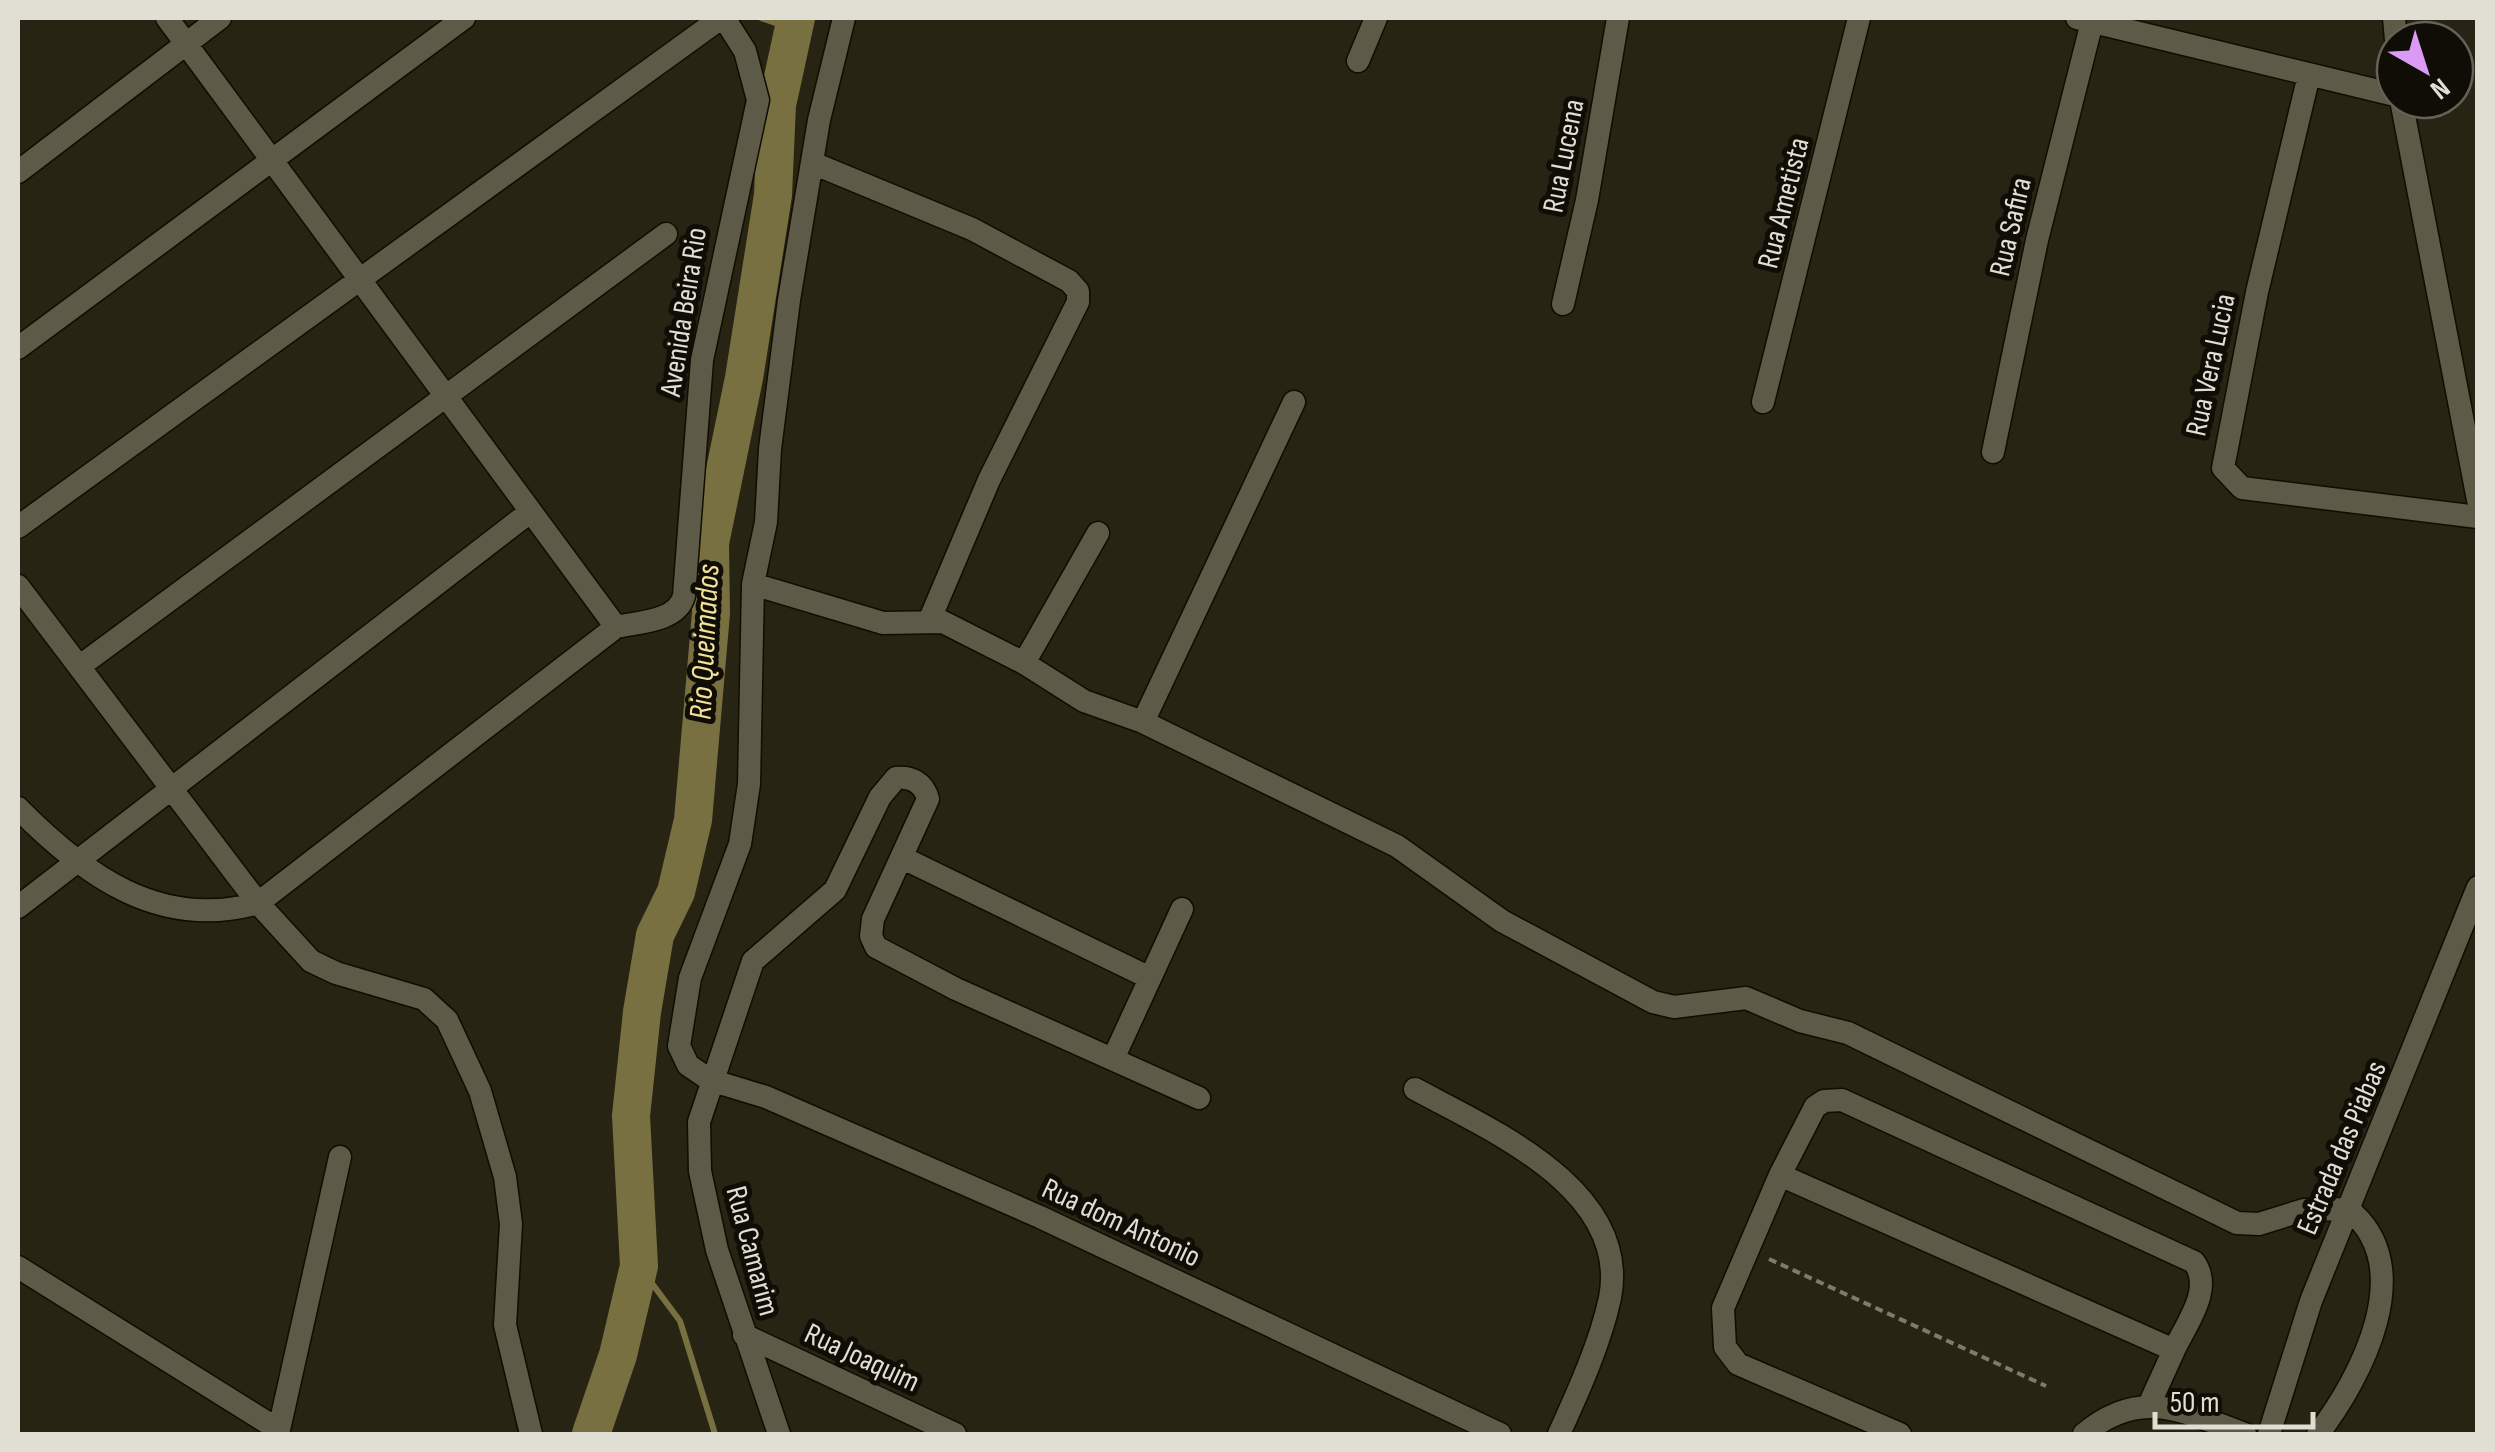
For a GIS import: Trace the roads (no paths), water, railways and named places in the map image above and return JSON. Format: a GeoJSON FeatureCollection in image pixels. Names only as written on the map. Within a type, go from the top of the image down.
{"type":"FeatureCollection","features":[{"type":"Feature","properties":{"kind":"street"},"geometry":{"type":"LineString","coordinates":[[18,808],[77,862],[120,888],[168,908],[222,913],[258,903],[616,628],[167,18]]}},
{"type":"Feature","properties":{"kind":"street"},"geometry":{"type":"LineString","coordinates":[[18,172],[220,18]]}},
{"type":"Feature","properties":{"kind":"street"},"geometry":{"type":"LineString","coordinates":[[18,348],[464,18]]}},
{"type":"Feature","properties":{"kind":"street"},"geometry":{"type":"LineString","coordinates":[[18,527],[196,401],[360,276],[722,18]]}},
{"type":"Feature","properties":{"kind":"street","name":"Avenida Beira Rio"},"geometry":{"type":"LineString","coordinates":[[616,628],[668,615],[681,605],[684,596],[704,346],[758,100],[746,51],[722,18]]}},
{"type":"Feature","properties":{"kind":"street"},"geometry":{"type":"LineString","coordinates":[[710,1080],[688,1065],[679,1046],[690,978],[740,844],[750,784],[753,584],[766,522],[770,450],[789,300],[815,164],[818,120],[844,18]]}},
{"type":"Feature","properties":{"kind":"street"},"geometry":{"type":"LineString","coordinates":[[1358,61],[1376,18]]}},
{"type":"Feature","properties":{"kind":"street","name":"Rua Lucena"},"geometry":{"type":"LineString","coordinates":[[1563,304],[1587,200],[1618,18]]}},
{"type":"Feature","properties":{"kind":"street","name":"Rua Ametista"},"geometry":{"type":"LineString","coordinates":[[1763,402],[1859,18]]}},
{"type":"Feature","properties":{"kind":"street"},"geometry":{"type":"LineString","coordinates":[[2088,18],[2375,90]]}},
{"type":"Feature","properties":{"kind":"street","name":"Rua Safira"},"geometry":{"type":"LineString","coordinates":[[1994,452],[2088,18]]}},
{"type":"Feature","properties":{"kind":"street","name":"Rua Vera Lucia"},"geometry":{"type":"LineString","coordinates":[[2309,75],[2256,292],[2223,468],[2242,488],[2478,517]]}},
{"type":"Feature","properties":{"kind":"street"},"geometry":{"type":"LineString","coordinates":[[2405,120],[2478,500]]}},
{"type":"Feature","properties":{"kind":"street"},"geometry":{"type":"LineString","coordinates":[[815,164],[972,228],[1069,281],[1078,291],[1078,302],[989,480],[930,620]]}},
{"type":"Feature","properties":{"kind":"street"},"geometry":{"type":"LineString","coordinates":[[80,666],[666,234]]}},
{"type":"Feature","properties":{"kind":"street"},"geometry":{"type":"LineString","coordinates":[[1143,722],[1294,402]]}},
{"type":"Feature","properties":{"kind":"street"},"geometry":{"type":"LineString","coordinates":[[18,908],[530,512]]}},
{"type":"Feature","properties":{"kind":"street"},"geometry":{"type":"LineString","coordinates":[[1024,663],[1098,533]]}},
{"type":"Feature","properties":{"kind":"street"},"geometry":{"type":"LineString","coordinates":[[753,584],[883,623],[901,625],[930,620],[1024,663],[1084,701],[1143,722],[1397,846],[1502,921],[1653,1002],[1674,1006],[1746,998],[1800,1021],[1848,1033],[2237,1222],[2260,1224],[2304,1210],[2348,1209],[2362,1220],[2380,1253],[2379,1311],[2358,1373],[2318,1434]]}},
{"type":"Feature","properties":{"kind":"street"},"geometry":{"type":"LineString","coordinates":[[18,586],[258,903],[311,961],[336,973],[424,999],[448,1020],[480,1090],[505,1177],[511,1224],[505,1325],[531,1434]]}},
{"type":"Feature","properties":{"kind":"street","name":"Rua Camarim"},"geometry":{"type":"LineString","coordinates":[[779,1434],[717,1250],[700,1171],[699,1122],[710,1080],[754,961],[834,890],[880,797],[896,778],[907,776],[926,791],[928,798],[902,858]]}},
{"type":"Feature","properties":{"kind":"street"},"geometry":{"type":"LineString","coordinates":[[1150,978],[902,858],[873,919],[871,936],[884,954],[1200,1098]]}},
{"type":"Feature","properties":{"kind":"street","name":"Estrada das Piabas"},"geometry":{"type":"LineString","coordinates":[[2269,1434],[2311,1301],[2477,888]]}},
{"type":"Feature","properties":{"kind":"street"},"geometry":{"type":"LineString","coordinates":[[1113,1060],[1182,910]]}},
{"type":"Feature","properties":{"kind":"street","name":"Rua dom Antonio"},"geometry":{"type":"LineString","coordinates":[[710,1080],[766,1097],[1004,1201],[1500,1434]]}},
{"type":"Feature","properties":{"kind":"street"},"geometry":{"type":"LineString","coordinates":[[1415,1089],[1514,1142],[1552,1172],[1592,1210],[1608,1247],[1610,1296],[1559,1434]]}},
{"type":"Feature","properties":{"kind":"street"},"geometry":{"type":"LineString","coordinates":[[1900,1434],[1738,1364],[1725,1347],[1721,1328],[1723,1308],[1780,1174],[1816,1107],[1824,1101],[1842,1100],[2194,1262],[2202,1274],[2201,1294],[2149,1405]]}},
{"type":"Feature","properties":{"kind":"street"},"geometry":{"type":"LineString","coordinates":[[18,1266],[278,1432],[340,1157]]}},
{"type":"Feature","properties":{"kind":"street"},"geometry":{"type":"LineString","coordinates":[[1780,1174],[2174,1350]]}},
{"type":"Feature","properties":{"kind":"street","name":"Rua Joaquim"},"geometry":{"type":"LineString","coordinates":[[744,1336],[955,1434]]}},
{"type":"Feature","properties":{"kind":"street"},"geometry":{"type":"LineString","coordinates":[[2084,1434],[2104,1418],[2149,1405],[2172,1408],[2245,1434]]}},
{"type":"Feature","properties":{"kind":"waterway"},"geometry":{"type":"LineString","coordinates":[[761,18],[793,29]]}},
{"type":"Feature","properties":{"kind":"waterway","name":"Rio Queimados"},"geometry":{"type":"LineString","coordinates":[[591,1434],[618,1355],[639,1266],[631,1116],[642,1012],[655,935],[676,892],[693,820],[711,613],[710,543],[744,378],[773,195],[777,105],[796,18]]}},
{"type":"Feature","properties":{"kind":"waterway"},"geometry":{"type":"LineString","coordinates":[[639,1266],[680,1321],[715,1434]]}}]}
